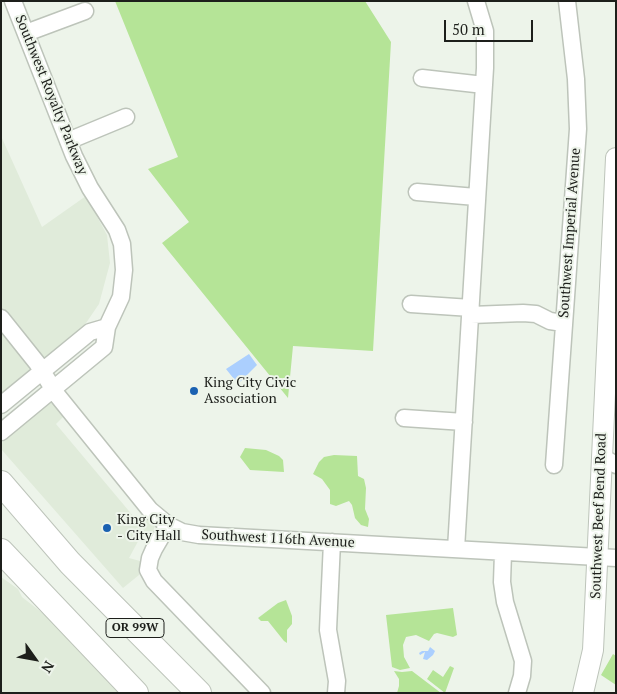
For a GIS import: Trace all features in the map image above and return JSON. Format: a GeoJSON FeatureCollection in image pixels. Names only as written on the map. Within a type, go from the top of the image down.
{"type":"FeatureCollection","features":[{"type":"Feature","properties":{"kind":"highway","name":"OR 99W"},"geometry":{"type":"LineString","coordinates":[[1,483],[70,562],[199,693]]}},
{"type":"Feature","properties":{"kind":"highway","name":"OR 99W"},"geometry":{"type":"LineString","coordinates":[[1,551],[136,693]]}},
{"type":"Feature","properties":{"kind":"main road","name":"Southwest Beef Bend Road"},"geometry":{"type":"LineString","coordinates":[[583,693],[592,650],[606,558],[616,158]]}},
{"type":"Feature","properties":{"kind":"street","name":"Southwest Royalty Parkway"},"geometry":{"type":"LineString","coordinates":[[1,432],[104,347],[107,326],[121,297],[124,270],[122,244],[110,217],[82,173],[13,1]]}},
{"type":"Feature","properties":{"kind":"street"},"geometry":{"type":"LineString","coordinates":[[456,549],[484,85],[485,31],[476,1]]}},
{"type":"Feature","properties":{"kind":"street","name":"Southwest Imperial Avenue"},"geometry":{"type":"LineString","coordinates":[[554,465],[578,129],[576,79],[567,1]]}},
{"type":"Feature","properties":{"kind":"street"},"geometry":{"type":"LineString","coordinates":[[26,33],[84,11]]}},
{"type":"Feature","properties":{"kind":"street"},"geometry":{"type":"LineString","coordinates":[[422,78],[484,85]]}},
{"type":"Feature","properties":{"kind":"street"},"geometry":{"type":"LineString","coordinates":[[68,141],[126,117]]}},
{"type":"Feature","properties":{"kind":"street"},"geometry":{"type":"LineString","coordinates":[[417,192],[476,197]]}},
{"type":"Feature","properties":{"kind":"street"},"geometry":{"type":"LineString","coordinates":[[412,304],[471,311],[523,312],[536,314],[550,321],[563,322]]}},
{"type":"Feature","properties":{"kind":"street","name":"Southwest 116th Avenue"},"geometry":{"type":"LineString","coordinates":[[1,318],[42,371],[53,389],[150,510],[168,525],[182,532],[199,535],[606,558]]}},
{"type":"Feature","properties":{"kind":"street"},"geometry":{"type":"LineString","coordinates":[[1,405],[90,332],[107,326]]}},
{"type":"Feature","properties":{"kind":"street"},"geometry":{"type":"LineString","coordinates":[[404,418],[464,422]]}},
{"type":"Feature","properties":{"kind":"street"},"geometry":{"type":"LineString","coordinates":[[168,525],[154,549],[148,570],[154,581],[262,693]]}},
{"type":"Feature","properties":{"kind":"street"},"geometry":{"type":"LineString","coordinates":[[332,542],[328,630],[337,681],[336,693]]}},
{"type":"Feature","properties":{"kind":"street"},"geometry":{"type":"LineString","coordinates":[[503,553],[502,582],[505,602],[523,661],[522,676],[516,693]]}},
{"type":"Feature","properties":{"kind":"shaded area"},"geometry":{"type":"Polygon","coordinates":[[[1,136],[42,227],[86,196],[107,235],[110,263],[99,304],[84,326],[1,393],[1,136]]]}},
{"type":"Feature","properties":{"kind":"shaded area"},"geometry":{"type":"Polygon","coordinates":[[[48,402],[56,405],[64,416],[56,424],[139,523],[145,515],[155,525],[153,534],[142,534],[129,558],[140,561],[142,565],[139,575],[123,588],[1,449],[4,435],[48,402]]]}},
{"type":"Feature","properties":{"kind":"shaded area"},"geometry":{"type":"Polygon","coordinates":[[[1,577],[18,589],[22,597],[50,619],[121,693],[1,693],[1,577]]]}},
{"type":"Feature","properties":{"kind":"green space"},"geometry":{"type":"Polygon","coordinates":[[[115,1],[365,1],[391,42],[373,351],[293,346],[288,398],[162,243],[189,222],[148,169],[178,157],[115,1]]]}},
{"type":"Feature","properties":{"kind":"green space"},"geometry":{"type":"Polygon","coordinates":[[[245,448],[266,450],[279,456],[283,460],[284,472],[250,470],[240,457],[245,448]]]}},
{"type":"Feature","properties":{"kind":"green space"},"geometry":{"type":"Polygon","coordinates":[[[334,455],[357,456],[358,476],[364,479],[366,488],[365,509],[369,519],[368,527],[361,525],[355,518],[349,501],[336,506],[330,504],[330,490],[322,479],[313,474],[324,457],[334,455]]]}},
{"type":"Feature","properties":{"kind":"green space"},"geometry":{"type":"Polygon","coordinates":[[[286,600],[292,616],[292,624],[287,630],[287,643],[268,621],[261,621],[258,618],[278,603],[286,600]]]}},
{"type":"Feature","properties":{"kind":"green space"},"geometry":{"type":"Polygon","coordinates":[[[453,608],[457,635],[453,637],[437,633],[429,641],[416,635],[406,637],[403,645],[404,657],[410,668],[400,670],[392,667],[386,615],[453,608]]]}},
{"type":"Feature","properties":{"kind":"green space"},"geometry":{"type":"Polygon","coordinates":[[[613,654],[616,656],[616,685],[601,675],[613,654]]]}},
{"type":"Feature","properties":{"kind":"green space"},"geometry":{"type":"Polygon","coordinates":[[[450,666],[454,668],[445,693],[427,679],[433,670],[443,677],[450,666]]]}},
{"type":"Feature","properties":{"kind":"green space"},"geometry":{"type":"Polygon","coordinates":[[[394,671],[412,671],[441,693],[397,693],[399,679],[394,671]]]}},
{"type":"Feature","properties":{"kind":"water"},"geometry":{"type":"Polygon","coordinates":[[[249,354],[257,365],[238,384],[226,369],[249,354]]]}},
{"type":"Feature","properties":{"kind":"water"},"geometry":{"type":"Polygon","coordinates":[[[430,647],[435,651],[433,655],[427,660],[423,659],[425,652],[420,655],[419,653],[428,651],[430,647]]]}},
{"type":"Feature","properties":{"kind":"place","name":"King City Civic Association"},"geometry":{"type":"Point","coordinates":[194,391]}},
{"type":"Feature","properties":{"kind":"place","name":"King City - City Hall"},"geometry":{"type":"Point","coordinates":[107,528]}}]}
